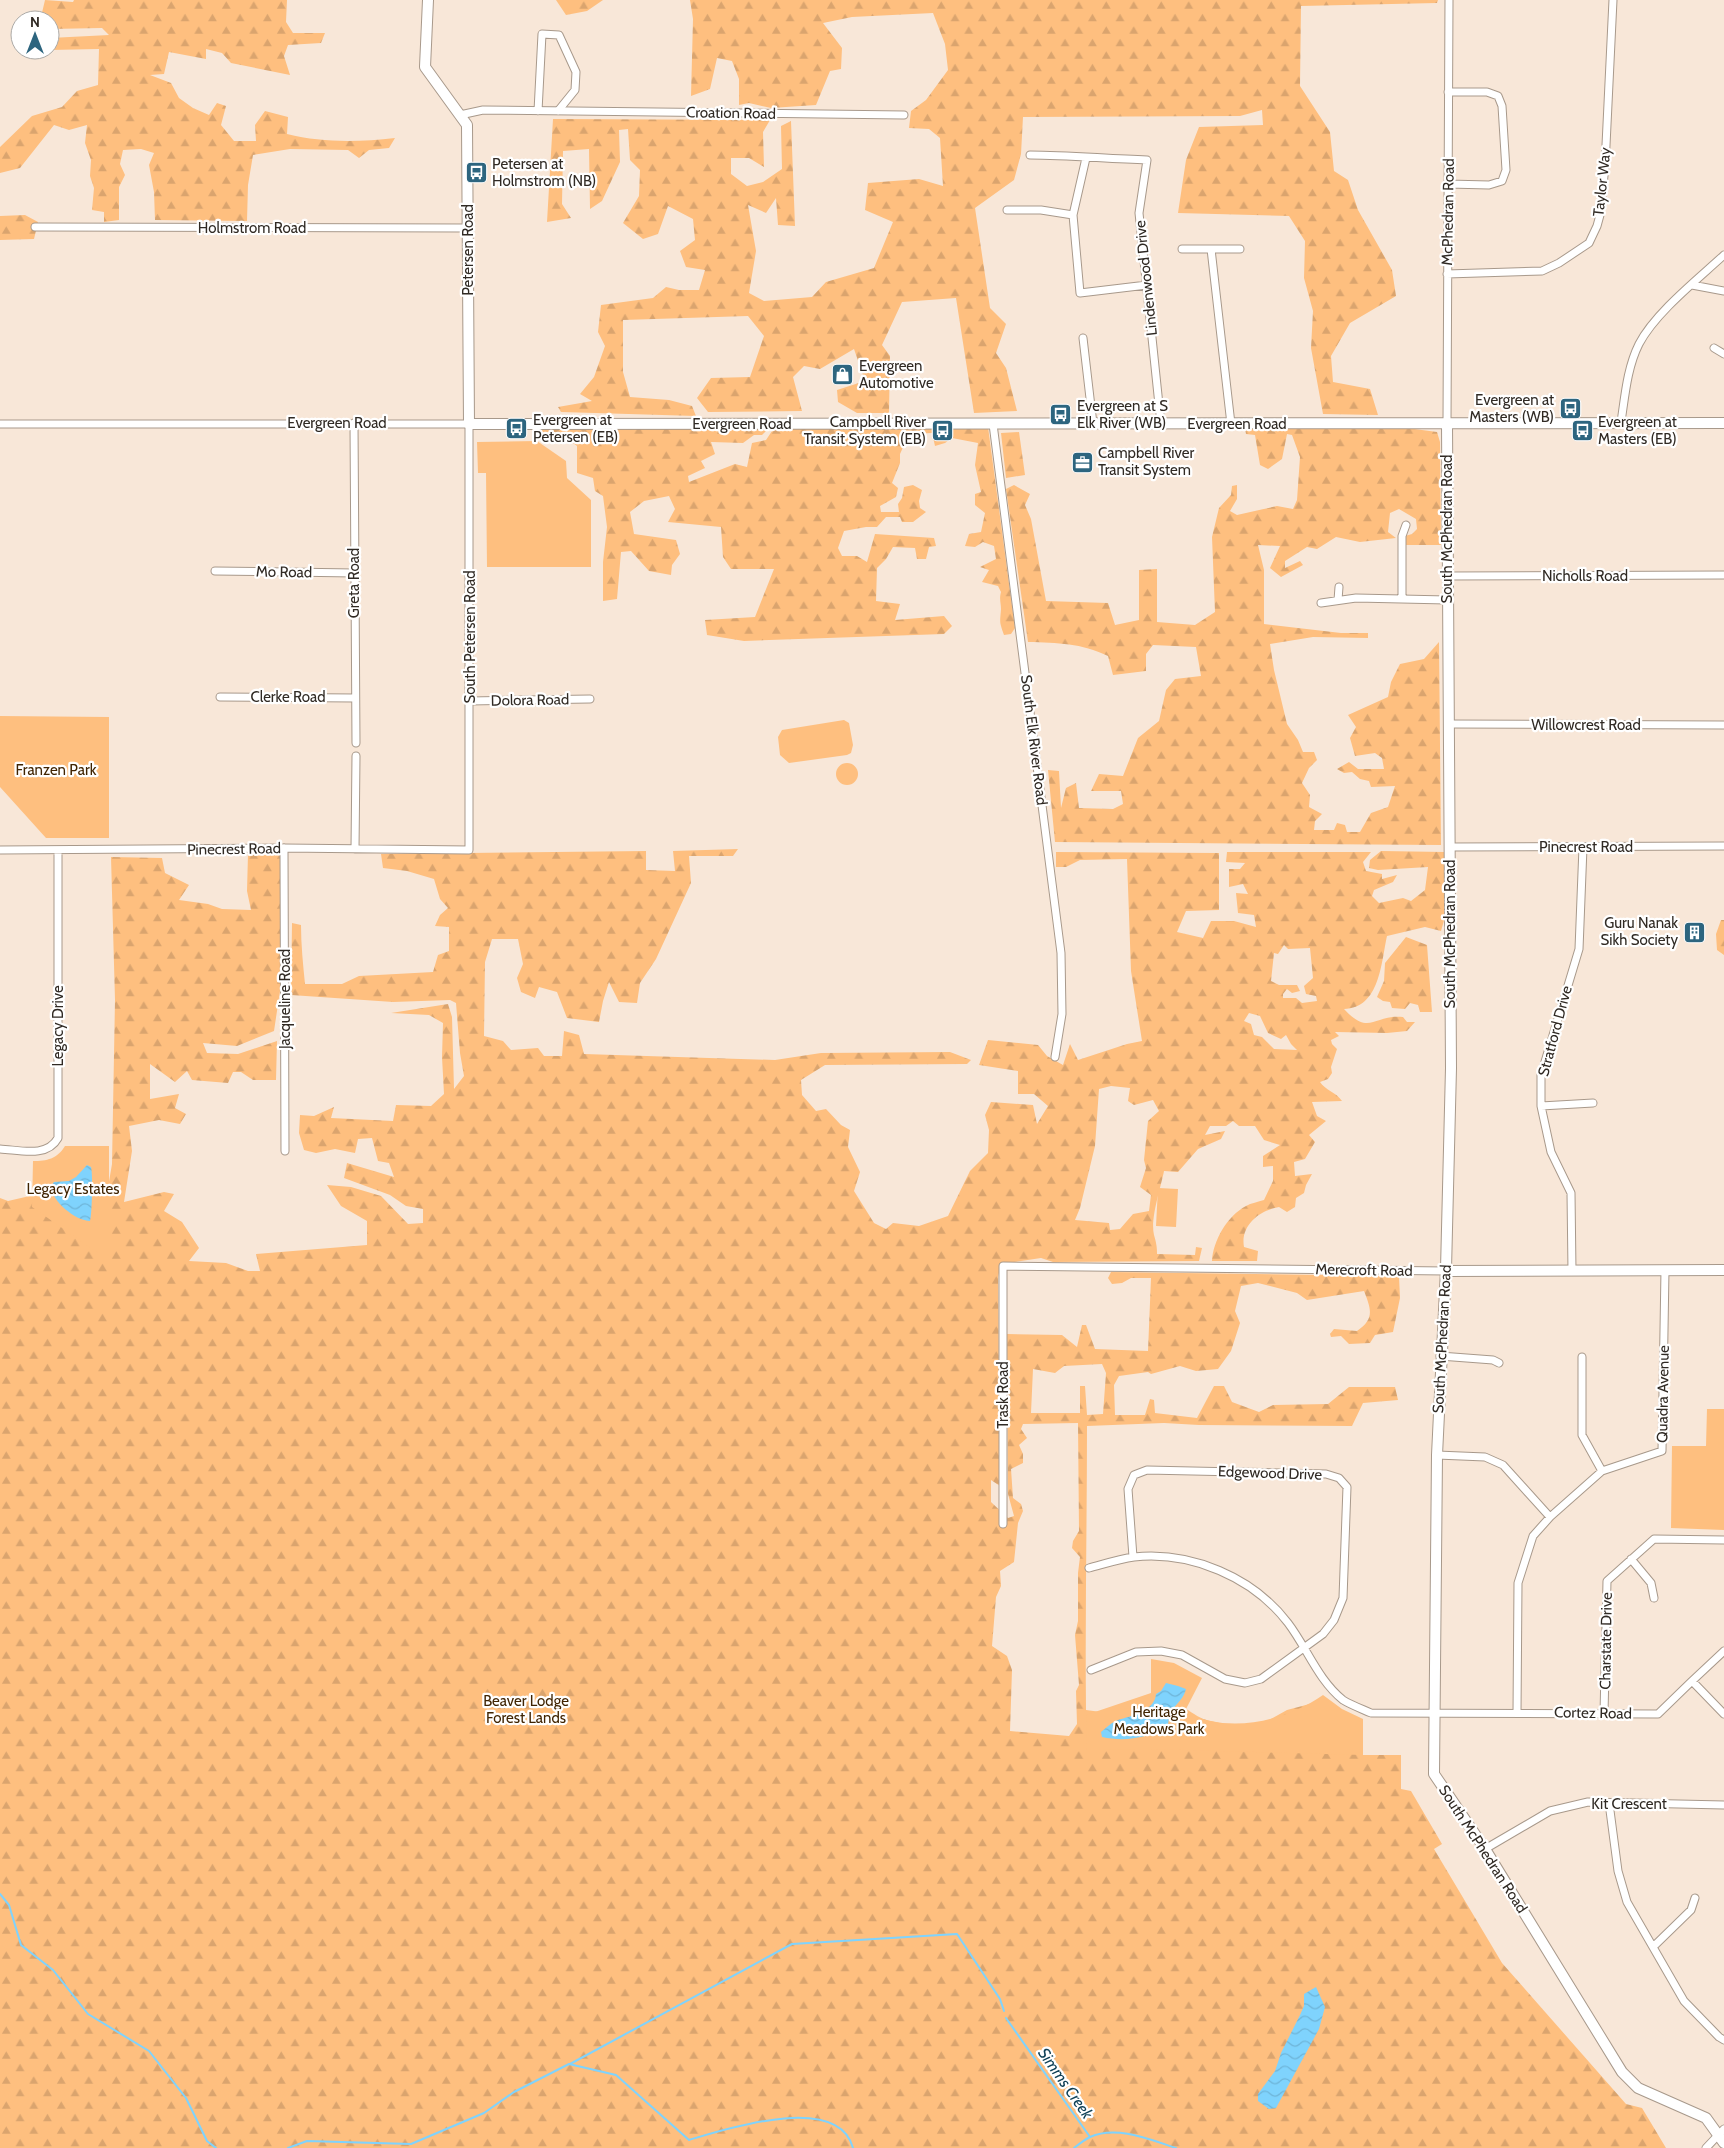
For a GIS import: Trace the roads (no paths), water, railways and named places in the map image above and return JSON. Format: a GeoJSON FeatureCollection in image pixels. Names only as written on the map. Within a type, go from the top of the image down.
{"type":"FeatureCollection","features":[{"type":"Feature","properties":{"kind":"street","name":"Petersen Road"},"geometry":{"type":"LineString","coordinates":[[428,0],[425,67],[467,124],[469,424]]}},
{"type":"Feature","properties":{"kind":"street","name":"McPhedran Road"},"geometry":{"type":"LineString","coordinates":[[1447,424],[1449,0]]}},
{"type":"Feature","properties":{"kind":"street","name":"Taylor Way"},"geometry":{"type":"LineString","coordinates":[[1447,274],[1542,271],[1559,263],[1589,243],[1600,215],[1605,166],[1613,0]]}},
{"type":"Feature","properties":{"kind":"street"},"geometry":{"type":"LineString","coordinates":[[538,110],[542,34],[559,35],[576,72],[575,90],[558,111]]}},
{"type":"Feature","properties":{"kind":"street"},"geometry":{"type":"LineString","coordinates":[[1448,92],[1487,92],[1498,96],[1502,106],[1506,170],[1502,181],[1489,185],[1448,184]]}},
{"type":"Feature","properties":{"kind":"street","name":"Croation Road"},"geometry":{"type":"LineString","coordinates":[[460,114],[483,110],[538,110],[904,115]]}},
{"type":"Feature","properties":{"kind":"street","name":"Lindenwood Drive"},"geometry":{"type":"LineString","coordinates":[[1030,155],[1075,155],[1086,158],[1147,160],[1139,213],[1161,424]]}},
{"type":"Feature","properties":{"kind":"street"},"geometry":{"type":"LineString","coordinates":[[1086,158],[1073,215],[1080,293],[1146,285]]}},
{"type":"Feature","properties":{"kind":"street"},"geometry":{"type":"LineString","coordinates":[[1007,210],[1041,210],[1073,215]]}},
{"type":"Feature","properties":{"kind":"street","name":"Holmstrom Road"},"geometry":{"type":"LineString","coordinates":[[35,227],[468,228]]}},
{"type":"Feature","properties":{"kind":"street"},"geometry":{"type":"LineString","coordinates":[[1182,248],[1240,249]]}},
{"type":"Feature","properties":{"kind":"street"},"geometry":{"type":"LineString","coordinates":[[1211,249],[1231,424]]}},
{"type":"Feature","properties":{"kind":"street"},"geometry":{"type":"LineString","coordinates":[[1621,422],[1630,370],[1640,343],[1659,317],[1724,255]]}},
{"type":"Feature","properties":{"kind":"street"},"geometry":{"type":"LineString","coordinates":[[1692,286],[1724,291]]}},
{"type":"Feature","properties":{"kind":"street"},"geometry":{"type":"LineString","coordinates":[[1083,338],[1093,424]]}},
{"type":"Feature","properties":{"kind":"street"},"geometry":{"type":"LineString","coordinates":[[1714,348],[1724,354]]}},
{"type":"Feature","properties":{"kind":"street","name":"Greta Road"},"geometry":{"type":"LineString","coordinates":[[354,423],[356,743]]}},
{"type":"Feature","properties":{"kind":"street","name":"Evergreen Road"},"geometry":{"type":"LineString","coordinates":[[0,424],[1724,423]]}},
{"type":"Feature","properties":{"kind":"street","name":"South Petersen Road"},"geometry":{"type":"LineString","coordinates":[[469,424],[469,850]]}},
{"type":"Feature","properties":{"kind":"street","name":"South Elk River Road"},"geometry":{"type":"LineString","coordinates":[[994,424],[1062,953],[1062,1014],[1055,1057]]}},
{"type":"Feature","properties":{"kind":"street","name":"South McPhedran Road"},"geometry":{"type":"LineString","coordinates":[[1447,424],[1451,1068],[1446,1271],[1440,1356],[1437,1455],[1434,1774],[1485,1849],[1622,2072],[1638,2088],[1706,2118],[1722,2136]]}},
{"type":"Feature","properties":{"kind":"street"},"geometry":{"type":"LineString","coordinates":[[1402,599],[1402,536],[1406,525]]}},
{"type":"Feature","properties":{"kind":"street","name":"Mo Road"},"geometry":{"type":"LineString","coordinates":[[215,570],[354,573]]}},
{"type":"Feature","properties":{"kind":"street","name":"Nicholls Road"},"geometry":{"type":"LineString","coordinates":[[1447,576],[1724,575]]}},
{"type":"Feature","properties":{"kind":"street"},"geometry":{"type":"LineString","coordinates":[[1338,600],[1339,587]]}},
{"type":"Feature","properties":{"kind":"street"},"geometry":{"type":"LineString","coordinates":[[1320,603],[1356,598],[1447,600]]}},
{"type":"Feature","properties":{"kind":"street","name":"Clerke Road"},"geometry":{"type":"LineString","coordinates":[[220,697],[355,698]]}},
{"type":"Feature","properties":{"kind":"street","name":"Dolora Road"},"geometry":{"type":"LineString","coordinates":[[470,701],[590,699]]}},
{"type":"Feature","properties":{"kind":"street","name":"Willowcrest Road"},"geometry":{"type":"LineString","coordinates":[[1448,724],[1724,725]]}},
{"type":"Feature","properties":{"kind":"street"},"geometry":{"type":"LineString","coordinates":[[355,849],[356,756]]}},
{"type":"Feature","properties":{"kind":"street","name":"Stratford Drive"},"geometry":{"type":"LineString","coordinates":[[1572,1271],[1571,1193],[1551,1152],[1541,1106],[1541,1075],[1579,949],[1583,846]]}},
{"type":"Feature","properties":{"kind":"street","name":"Pinecrest Road"},"geometry":{"type":"LineString","coordinates":[[1449,847],[1724,846]]}},
{"type":"Feature","properties":{"kind":"street","name":"Pinecrest Road"},"geometry":{"type":"LineString","coordinates":[[0,850],[284,848],[469,850]]}},
{"type":"Feature","properties":{"kind":"street","name":"Jacqueline Road"},"geometry":{"type":"LineString","coordinates":[[284,848],[285,1151]]}},
{"type":"Feature","properties":{"kind":"street","name":"Legacy Drive"},"geometry":{"type":"LineString","coordinates":[[0,1149],[44,1151],[53,1146],[58,1138],[58,851]]}},
{"type":"Feature","properties":{"kind":"street"},"geometry":{"type":"LineString","coordinates":[[1541,1106],[1593,1103]]}},
{"type":"Feature","properties":{"kind":"street","name":"Merecroft Road"},"geometry":{"type":"LineString","coordinates":[[1003,1266],[1446,1271],[1724,1270]]}},
{"type":"Feature","properties":{"kind":"street","name":"Trask Road"},"geometry":{"type":"LineString","coordinates":[[1003,1266],[1003,1524]]}},
{"type":"Feature","properties":{"kind":"street","name":"Quadra Avenue"},"geometry":{"type":"LineString","coordinates":[[1517,1713],[1518,1583],[1533,1536],[1550,1517],[1602,1471],[1662,1451],[1665,1270]]}},
{"type":"Feature","properties":{"kind":"street"},"geometry":{"type":"LineString","coordinates":[[1440,1356],[1493,1360],[1499,1363]]}},
{"type":"Feature","properties":{"kind":"street"},"geometry":{"type":"LineString","coordinates":[[1582,1357],[1582,1435],[1602,1471]]}},
{"type":"Feature","properties":{"kind":"street"},"geometry":{"type":"LineString","coordinates":[[1437,1455],[1485,1457],[1503,1465],[1550,1517]]}},
{"type":"Feature","properties":{"kind":"street","name":"Edgewood Drive"},"geometry":{"type":"LineString","coordinates":[[1091,1670],[1136,1652],[1161,1651],[1182,1655],[1225,1679],[1245,1683],[1261,1679],[1323,1634],[1334,1620],[1343,1598],[1347,1486],[1339,1478],[1326,1474],[1147,1470],[1134,1474],[1128,1489],[1133,1557]]}},
{"type":"Feature","properties":{"kind":"street","name":"Charstate Drive"},"geometry":{"type":"LineString","coordinates":[[1604,1714],[1607,1581],[1654,1539],[1724,1540]]}},
{"type":"Feature","properties":{"kind":"street","name":"Cortez Road"},"geometry":{"type":"LineString","coordinates":[[1089,1568],[1133,1557],[1169,1557],[1200,1563],[1234,1577],[1262,1596],[1287,1622],[1305,1647],[1327,1684],[1345,1701],[1371,1713],[1658,1714],[1692,1681]]}},
{"type":"Feature","properties":{"kind":"street"},"geometry":{"type":"LineString","coordinates":[[1631,1559],[1651,1583],[1654,1598]]}},
{"type":"Feature","properties":{"kind":"street"},"geometry":{"type":"LineString","coordinates":[[1724,1651],[1692,1681],[1724,1714]]}},
{"type":"Feature","properties":{"kind":"street","name":"Kit Crescent"},"geometry":{"type":"LineString","coordinates":[[1485,1849],[1550,1811],[1588,1802],[1724,1804]]}},
{"type":"Feature","properties":{"kind":"street"},"geometry":{"type":"LineString","coordinates":[[1609,1803],[1618,1871],[1627,1902],[1684,2001],[1724,2040]]}},
{"type":"Feature","properties":{"kind":"street"},"geometry":{"type":"LineString","coordinates":[[1653,1947],[1691,1910],[1695,1898]]}},
{"type":"Feature","properties":{"kind":"street"},"geometry":{"type":"LineString","coordinates":[[1706,2148],[1722,2136]]}},
{"type":"Feature","properties":{"kind":"water"},"geometry":{"type":"Polygon","coordinates":[[[87,1165],[91,1167],[92,1177],[90,1221],[78,1218],[65,1209],[55,1198],[51,1186],[54,1182],[69,1181],[76,1177],[87,1165]]]}},
{"type":"Feature","properties":{"kind":"water"},"geometry":{"type":"Polygon","coordinates":[[[1166,1683],[1186,1689],[1182,1698],[1173,1709],[1168,1727],[1136,1738],[1102,1737],[1101,1732],[1114,1722],[1147,1709],[1155,1700],[1156,1694],[1161,1691],[1166,1683]]]}},
{"type":"Feature","properties":{"kind":"water"},"geometry":{"type":"Polygon","coordinates":[[[1316,1987],[1325,2007],[1319,2029],[1276,2108],[1269,2109],[1258,2101],[1258,2094],[1275,2071],[1281,2053],[1304,2006],[1304,1994],[1316,1987]]]}},
{"type":"Feature","properties":{"kind":"waterway"},"geometry":{"type":"LineString","coordinates":[[0,1894],[9,1905],[21,1945],[53,1970],[88,2014],[149,2051],[186,2098],[207,2141],[216,2148]]}},
{"type":"Feature","properties":{"kind":"waterway"},"geometry":{"type":"LineString","coordinates":[[570,2064],[792,1944],[957,1934],[1000,1999],[1004,2011]]}},
{"type":"Feature","properties":{"kind":"waterway","name":"Simms Creek"},"geometry":{"type":"LineString","coordinates":[[1006,2018],[1090,2137]]}},
{"type":"Feature","properties":{"kind":"waterway"},"geometry":{"type":"LineString","coordinates":[[288,2148],[307,2141],[411,2144],[484,2113],[514,2092],[569,2064],[616,2075],[689,2140],[753,2123],[804,2118],[826,2122],[843,2131],[853,2148]]}},
{"type":"Feature","properties":{"kind":"waterway","name":"Simms Creek"},"geometry":{"type":"LineString","coordinates":[[1074,2148],[1090,2137],[1111,2133],[1134,2135],[1176,2148]]}},
{"type":"Feature","properties":{"kind":"place","name":"Petersen at Holmstrom (NB)"},"geometry":{"type":"Point","coordinates":[476,173]}},
{"type":"Feature","properties":{"kind":"place","name":"Evergreen Automotive"},"geometry":{"type":"Point","coordinates":[843,375]}},
{"type":"Feature","properties":{"kind":"place","name":"Evergreen at Masters (WB)"},"geometry":{"type":"Point","coordinates":[1570,409]}},
{"type":"Feature","properties":{"kind":"place","name":"Evergreen at S Elk River (WB)"},"geometry":{"type":"Point","coordinates":[1061,415]}},
{"type":"Feature","properties":{"kind":"place","name":"Evergreen at Petersen (EB)"},"geometry":{"type":"Point","coordinates":[517,429]}},
{"type":"Feature","properties":{"kind":"place","name":"Campbell River Transit System (EB)"},"geometry":{"type":"Point","coordinates":[942,431]}},
{"type":"Feature","properties":{"kind":"place","name":"Evergreen at Masters (EB)"},"geometry":{"type":"Point","coordinates":[1582,431]}},
{"type":"Feature","properties":{"kind":"place","name":"Campbell River Transit System"},"geometry":{"type":"Point","coordinates":[1082,462]}},
{"type":"Feature","properties":{"kind":"place","name":"Guru Nanak Sikh Society"},"geometry":{"type":"Point","coordinates":[1694,932]}},
{"type":"Feature","properties":{"kind":"park label","name":"Franzen Park"},"geometry":{"type":"Point","coordinates":[56,770]}},
{"type":"Feature","properties":{"kind":"park label","name":"Legacy Estates"},"geometry":{"type":"Point","coordinates":[73,1189]}},
{"type":"Feature","properties":{"kind":"park label","name":"Beaver Lodge Forest Lands"},"geometry":{"type":"Point","coordinates":[526,1710]}},
{"type":"Feature","properties":{"kind":"park label","name":"Heritage Meadows Park"},"geometry":{"type":"Point","coordinates":[1159,1720]}}]}
